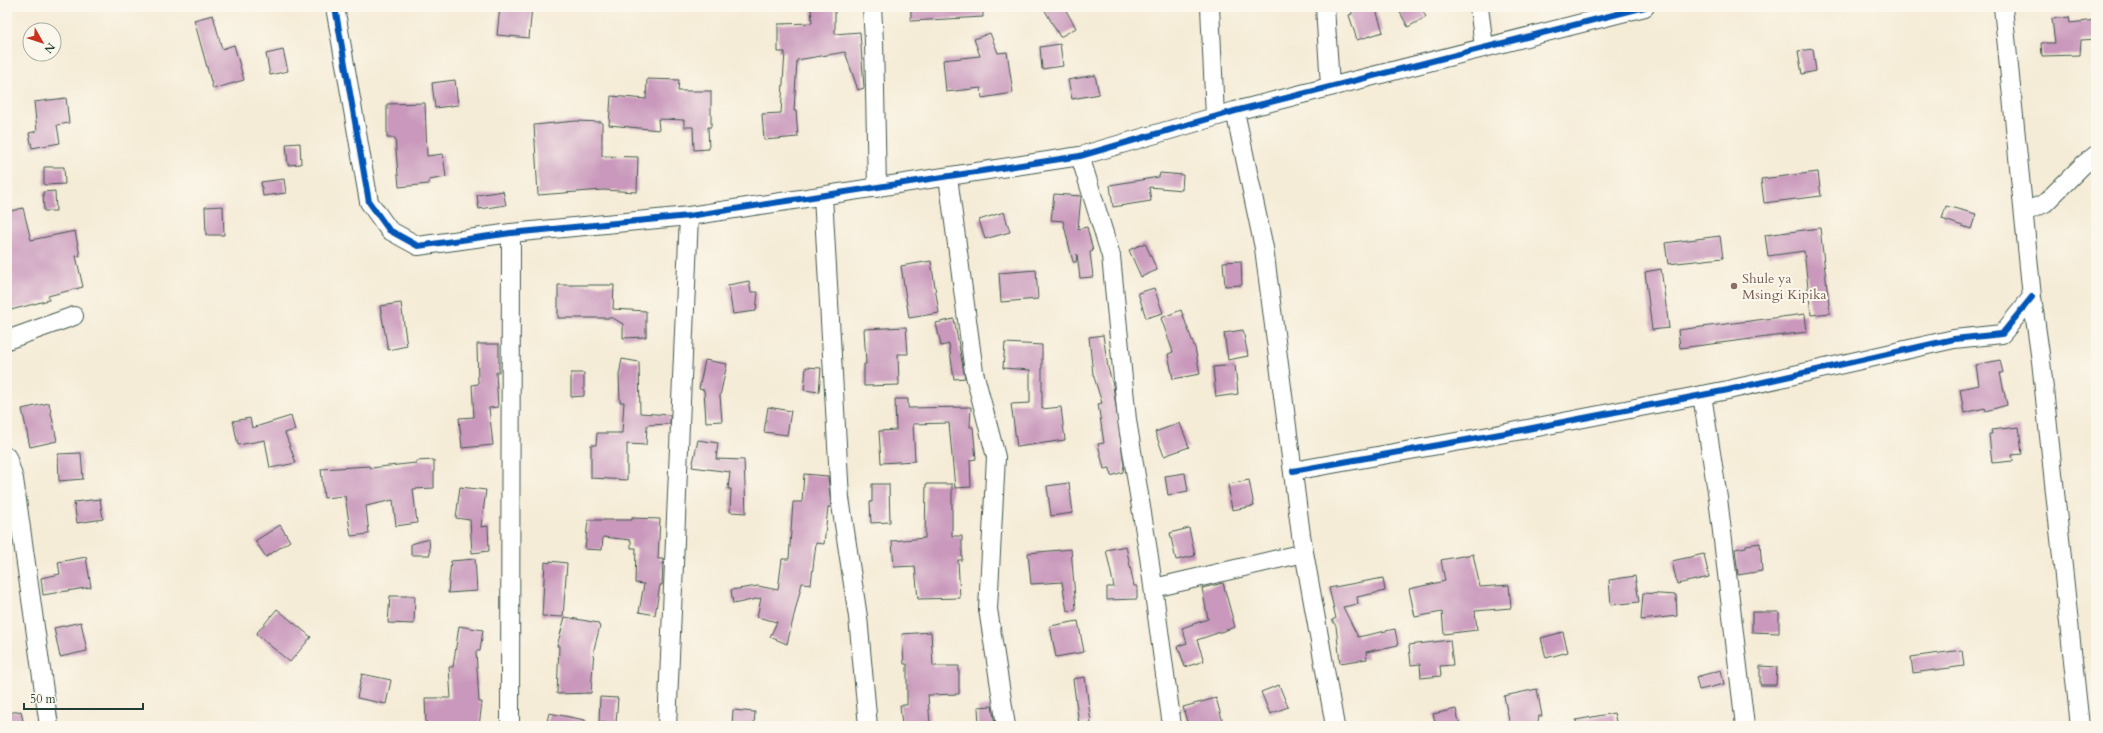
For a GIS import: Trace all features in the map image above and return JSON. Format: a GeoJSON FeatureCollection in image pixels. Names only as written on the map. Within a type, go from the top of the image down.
{"type":"FeatureCollection","features":[{"type":"Feature","properties":{"kind":"street"},"geometry":{"type":"LineString","coordinates":[[335,7],[369,202],[389,230],[418,246],[511,233],[689,216],[1080,156],[1235,111],[1645,7]]}},
{"type":"Feature","properties":{"kind":"street"},"geometry":{"type":"LineString","coordinates":[[872,7],[874,41],[876,188]]}},
{"type":"Feature","properties":{"kind":"street"},"geometry":{"type":"LineString","coordinates":[[1210,7],[1214,117]]}},
{"type":"Feature","properties":{"kind":"street"},"geometry":{"type":"LineString","coordinates":[[1325,7],[1330,86]]}},
{"type":"Feature","properties":{"kind":"street"},"geometry":{"type":"LineString","coordinates":[[1479,7],[1484,47]]}},
{"type":"Feature","properties":{"kind":"street"},"geometry":{"type":"LineString","coordinates":[[2003,7],[2025,212],[2032,297],[2041,361],[2080,726]]}},
{"type":"Feature","properties":{"kind":"street"},"geometry":{"type":"LineString","coordinates":[[1235,111],[1264,248],[1304,553],[1335,726]]}},
{"type":"Feature","properties":{"kind":"street"},"geometry":{"type":"LineString","coordinates":[[2025,212],[2045,202],[2083,165],[2096,155]]}},
{"type":"Feature","properties":{"kind":"street"},"geometry":{"type":"LineString","coordinates":[[1080,156],[1111,256],[1127,420],[1154,588],[1172,726]]}},
{"type":"Feature","properties":{"kind":"street"},"geometry":{"type":"LineString","coordinates":[[948,177],[974,372],[996,457],[988,609],[1006,726]]}},
{"type":"Feature","properties":{"kind":"street"},"geometry":{"type":"LineString","coordinates":[[823,196],[840,498],[858,616],[868,726]]}},
{"type":"Feature","properties":{"kind":"street"},"geometry":{"type":"LineString","coordinates":[[667,726],[689,216]]}},
{"type":"Feature","properties":{"kind":"street"},"geometry":{"type":"LineString","coordinates":[[510,726],[511,233]]}},
{"type":"Feature","properties":{"kind":"street"},"geometry":{"type":"LineString","coordinates":[[1293,471],[1516,431],[1702,395],[1954,339],[2002,334],[2032,297]]}},
{"type":"Feature","properties":{"kind":"street"},"geometry":{"type":"LineString","coordinates":[[7,340],[74,316]]}},
{"type":"Feature","properties":{"kind":"street"},"geometry":{"type":"LineString","coordinates":[[1702,395],[1718,498],[1745,726]]}},
{"type":"Feature","properties":{"kind":"street"},"geometry":{"type":"LineString","coordinates":[[7,457],[14,479],[49,726]]}},
{"type":"Feature","properties":{"kind":"street"},"geometry":{"type":"LineString","coordinates":[[1154,588],[1304,553]]}},
{"type":"Feature","properties":{"kind":"building"},"geometry":{"type":"Polygon","coordinates":[[[500,7],[532,7],[529,38],[497,35],[500,7]]]}},
{"type":"Feature","properties":{"kind":"building"},"geometry":{"type":"Polygon","coordinates":[[[811,7],[835,7],[835,34],[860,32],[864,88],[858,90],[845,52],[797,60],[794,111],[796,111],[798,137],[764,140],[762,114],[781,113],[785,52],[778,52],[778,24],[812,23],[811,7]]]}},
{"type":"Feature","properties":{"kind":"building"},"geometry":{"type":"Polygon","coordinates":[[[911,7],[983,7],[983,17],[911,21],[911,7]]]}},
{"type":"Feature","properties":{"kind":"building"},"geometry":{"type":"Polygon","coordinates":[[[1043,7],[1064,7],[1076,28],[1060,37],[1043,7]]]}},
{"type":"Feature","properties":{"kind":"building"},"geometry":{"type":"Polygon","coordinates":[[[1351,7],[1375,7],[1383,32],[1357,40],[1349,15],[1352,14],[1351,7]]]}},
{"type":"Feature","properties":{"kind":"building"},"geometry":{"type":"Polygon","coordinates":[[[1397,7],[1421,7],[1426,17],[1408,27],[1397,7]]]}},
{"type":"Feature","properties":{"kind":"building"},"geometry":{"type":"Polygon","coordinates":[[[213,15],[222,49],[234,45],[244,80],[213,89],[194,20],[213,15]]]}},
{"type":"Feature","properties":{"kind":"building"},"geometry":{"type":"Polygon","coordinates":[[[2069,17],[2070,23],[2096,20],[2096,39],[2081,40],[2080,55],[2042,56],[2041,43],[2055,43],[2052,19],[2069,17]]]}},
{"type":"Feature","properties":{"kind":"building"},"geometry":{"type":"Polygon","coordinates":[[[990,33],[998,53],[1007,52],[1013,93],[982,98],[981,88],[946,92],[943,60],[980,56],[974,39],[990,33]]]}},
{"type":"Feature","properties":{"kind":"building"},"geometry":{"type":"Polygon","coordinates":[[[1060,44],[1063,66],[1042,69],[1040,47],[1060,44]]]}},
{"type":"Feature","properties":{"kind":"building"},"geometry":{"type":"Polygon","coordinates":[[[1813,49],[1816,71],[1802,74],[1798,51],[1813,49]]]}},
{"type":"Feature","properties":{"kind":"building"},"geometry":{"type":"Polygon","coordinates":[[[283,50],[288,71],[270,75],[266,54],[283,50]]]}},
{"type":"Feature","properties":{"kind":"building"},"geometry":{"type":"Polygon","coordinates":[[[1095,75],[1099,94],[1072,99],[1068,80],[1095,75]]]}},
{"type":"Feature","properties":{"kind":"building"},"geometry":{"type":"Polygon","coordinates":[[[647,79],[679,80],[678,91],[711,91],[711,127],[708,127],[709,149],[694,150],[693,127],[684,127],[684,120],[658,119],[659,130],[609,125],[611,96],[646,99],[647,79]]]}},
{"type":"Feature","properties":{"kind":"building"},"geometry":{"type":"Polygon","coordinates":[[[455,80],[458,105],[435,108],[432,83],[455,80]]]}},
{"type":"Feature","properties":{"kind":"building"},"geometry":{"type":"Polygon","coordinates":[[[66,98],[69,123],[57,125],[60,143],[32,148],[29,133],[37,131],[34,102],[66,98]]]}},
{"type":"Feature","properties":{"kind":"building"},"geometry":{"type":"Polygon","coordinates":[[[425,103],[427,156],[443,154],[446,177],[429,180],[429,184],[399,187],[395,138],[387,138],[387,104],[425,103]]]}},
{"type":"Feature","properties":{"kind":"building"},"geometry":{"type":"Polygon","coordinates":[[[576,121],[602,122],[602,156],[638,157],[637,192],[603,190],[538,195],[534,125],[576,121]]]}},
{"type":"Feature","properties":{"kind":"building"},"geometry":{"type":"Polygon","coordinates":[[[300,143],[301,164],[288,165],[286,144],[300,143]]]}},
{"type":"Feature","properties":{"kind":"building"},"geometry":{"type":"Polygon","coordinates":[[[44,167],[64,167],[65,184],[44,185],[44,167]]]}},
{"type":"Feature","properties":{"kind":"building"},"geometry":{"type":"Polygon","coordinates":[[[1818,172],[1821,196],[1764,203],[1761,179],[1818,172]]]}},
{"type":"Feature","properties":{"kind":"building"},"geometry":{"type":"Polygon","coordinates":[[[1160,173],[1183,175],[1182,190],[1149,187],[1151,201],[1113,207],[1110,185],[1159,177],[1160,173]]]}},
{"type":"Feature","properties":{"kind":"building"},"geometry":{"type":"Polygon","coordinates":[[[284,179],[286,193],[263,196],[261,182],[284,179]]]}},
{"type":"Feature","properties":{"kind":"building"},"geometry":{"type":"Polygon","coordinates":[[[55,191],[56,211],[44,211],[43,192],[55,191]]]}},
{"type":"Feature","properties":{"kind":"building"},"geometry":{"type":"Polygon","coordinates":[[[503,191],[506,205],[479,209],[477,195],[503,191]]]}},
{"type":"Feature","properties":{"kind":"building"},"geometry":{"type":"Polygon","coordinates":[[[1054,194],[1081,196],[1078,229],[1087,227],[1093,251],[1090,252],[1093,277],[1080,278],[1077,254],[1076,262],[1073,262],[1063,221],[1051,220],[1054,194]]]}},
{"type":"Feature","properties":{"kind":"building"},"geometry":{"type":"Polygon","coordinates":[[[223,206],[224,235],[206,235],[205,207],[223,206]]]}},
{"type":"Feature","properties":{"kind":"building"},"geometry":{"type":"Polygon","coordinates":[[[1946,206],[1976,214],[1971,229],[1942,219],[1946,206]]]}},
{"type":"Feature","properties":{"kind":"building"},"geometry":{"type":"Polygon","coordinates":[[[23,208],[31,240],[75,231],[80,256],[76,256],[83,287],[48,296],[49,300],[7,311],[7,212],[23,208]]]}},
{"type":"Feature","properties":{"kind":"building"},"geometry":{"type":"Polygon","coordinates":[[[1004,212],[1010,232],[985,239],[979,220],[1004,212]]]}},
{"type":"Feature","properties":{"kind":"building"},"geometry":{"type":"Polygon","coordinates":[[[1820,228],[1830,313],[1811,315],[1804,251],[1768,256],[1765,235],[1820,228]]]}},
{"type":"Feature","properties":{"kind":"building"},"geometry":{"type":"Polygon","coordinates":[[[1720,236],[1723,258],[1668,264],[1665,243],[1720,236]]]}},
{"type":"Feature","properties":{"kind":"building"},"geometry":{"type":"Polygon","coordinates":[[[1145,243],[1157,270],[1141,277],[1129,250],[1145,243]]]}},
{"type":"Feature","properties":{"kind":"building"},"geometry":{"type":"Polygon","coordinates":[[[931,261],[939,313],[909,318],[901,266],[931,261]]]}},
{"type":"Feature","properties":{"kind":"building"},"geometry":{"type":"Polygon","coordinates":[[[1241,261],[1242,285],[1225,286],[1223,262],[1241,261]]]}},
{"type":"Feature","properties":{"kind":"building"},"geometry":{"type":"Polygon","coordinates":[[[1661,269],[1669,328],[1652,330],[1645,272],[1661,269]]]}},
{"type":"Feature","properties":{"kind":"building"},"geometry":{"type":"Polygon","coordinates":[[[1036,270],[1038,299],[1001,302],[999,273],[1036,270]]]}},
{"type":"Feature","properties":{"kind":"building"},"geometry":{"type":"Polygon","coordinates":[[[749,281],[751,292],[758,292],[756,311],[733,314],[728,285],[749,281]]]}},
{"type":"Feature","properties":{"kind":"building"},"geometry":{"type":"Polygon","coordinates":[[[558,285],[614,285],[613,309],[646,311],[646,337],[623,338],[623,324],[613,318],[558,318],[558,285]]]}},
{"type":"Feature","properties":{"kind":"building"},"geometry":{"type":"Polygon","coordinates":[[[1154,288],[1163,313],[1146,318],[1138,293],[1154,288]]]}},
{"type":"Feature","properties":{"kind":"building"},"geometry":{"type":"Polygon","coordinates":[[[401,303],[407,346],[388,350],[380,306],[401,303]]]}},
{"type":"Feature","properties":{"kind":"building"},"geometry":{"type":"Polygon","coordinates":[[[1181,310],[1195,348],[1200,374],[1173,379],[1168,354],[1173,352],[1161,318],[1181,310]]]}},
{"type":"Feature","properties":{"kind":"building"},"geometry":{"type":"Polygon","coordinates":[[[1805,314],[1807,332],[1680,348],[1678,330],[1805,314]]]}},
{"type":"Feature","properties":{"kind":"building"},"geometry":{"type":"Polygon","coordinates":[[[954,319],[965,378],[954,379],[949,344],[941,346],[936,323],[954,319]]]}},
{"type":"Feature","properties":{"kind":"building"},"geometry":{"type":"Polygon","coordinates":[[[906,327],[908,354],[898,354],[899,385],[864,386],[864,364],[866,364],[864,329],[906,327]]]}},
{"type":"Feature","properties":{"kind":"building"},"geometry":{"type":"Polygon","coordinates":[[[1243,330],[1248,356],[1228,360],[1224,333],[1243,330]]]}},
{"type":"Feature","properties":{"kind":"building"},"geometry":{"type":"Polygon","coordinates":[[[1103,335],[1108,368],[1113,385],[1124,465],[1123,472],[1111,476],[1110,468],[1104,469],[1098,444],[1104,443],[1098,404],[1102,403],[1093,374],[1089,337],[1103,335]]]}},
{"type":"Feature","properties":{"kind":"building"},"geometry":{"type":"Polygon","coordinates":[[[1005,343],[1042,345],[1042,409],[1061,407],[1065,440],[1017,447],[1011,404],[1030,403],[1030,370],[1003,368],[1005,343]]]}},
{"type":"Feature","properties":{"kind":"building"},"geometry":{"type":"Polygon","coordinates":[[[477,344],[499,344],[499,372],[496,372],[498,407],[489,408],[493,445],[462,448],[459,418],[474,417],[472,385],[478,384],[477,344]]]}},
{"type":"Feature","properties":{"kind":"building"},"geometry":{"type":"Polygon","coordinates":[[[622,359],[639,362],[640,413],[670,415],[670,424],[647,425],[646,445],[627,444],[627,480],[591,478],[591,445],[596,445],[597,433],[622,433],[624,402],[620,402],[619,375],[622,359]]]}},
{"type":"Feature","properties":{"kind":"building"},"geometry":{"type":"Polygon","coordinates":[[[705,360],[727,364],[720,396],[722,421],[706,422],[704,390],[699,389],[705,360]]]}},
{"type":"Feature","properties":{"kind":"building"},"geometry":{"type":"Polygon","coordinates":[[[2000,360],[2003,373],[2000,373],[2007,405],[1986,411],[1985,408],[1964,413],[1960,389],[1979,385],[1976,365],[2000,360]]]}},
{"type":"Feature","properties":{"kind":"building"},"geometry":{"type":"Polygon","coordinates":[[[1235,365],[1238,394],[1216,397],[1213,367],[1235,365]]]}},
{"type":"Feature","properties":{"kind":"building"},"geometry":{"type":"Polygon","coordinates":[[[806,367],[821,368],[819,392],[804,390],[806,367]]]}},
{"type":"Feature","properties":{"kind":"building"},"geometry":{"type":"Polygon","coordinates":[[[571,373],[584,373],[584,396],[571,397],[571,373]]]}},
{"type":"Feature","properties":{"kind":"building"},"geometry":{"type":"Polygon","coordinates":[[[895,399],[908,399],[908,408],[971,407],[970,427],[973,427],[976,459],[970,460],[971,487],[955,488],[949,423],[913,424],[915,461],[881,463],[879,431],[896,430],[895,399]]]}},
{"type":"Feature","properties":{"kind":"building"},"geometry":{"type":"Polygon","coordinates":[[[49,403],[57,441],[30,447],[22,409],[49,403]]]}},
{"type":"Feature","properties":{"kind":"building"},"geometry":{"type":"Polygon","coordinates":[[[768,407],[791,411],[787,435],[764,432],[768,407]]]}},
{"type":"Feature","properties":{"kind":"building"},"geometry":{"type":"Polygon","coordinates":[[[291,416],[295,430],[285,433],[296,463],[270,468],[265,440],[238,445],[233,421],[250,418],[252,428],[291,416]]]}},
{"type":"Feature","properties":{"kind":"building"},"geometry":{"type":"Polygon","coordinates":[[[1180,423],[1189,447],[1164,456],[1155,432],[1180,423]]]}},
{"type":"Feature","properties":{"kind":"building"},"geometry":{"type":"Polygon","coordinates":[[[2019,427],[2022,454],[2012,455],[2013,461],[1992,463],[1989,434],[1992,434],[1991,430],[2019,427]]]}},
{"type":"Feature","properties":{"kind":"building"},"geometry":{"type":"Polygon","coordinates":[[[698,440],[718,443],[716,459],[744,460],[746,513],[730,512],[731,489],[728,489],[730,472],[692,467],[698,440]]]}},
{"type":"Feature","properties":{"kind":"building"},"geometry":{"type":"Polygon","coordinates":[[[81,453],[83,479],[59,481],[58,454],[81,453]]]}},
{"type":"Feature","properties":{"kind":"building"},"geometry":{"type":"Polygon","coordinates":[[[434,460],[434,488],[413,489],[417,523],[396,526],[393,500],[366,506],[369,534],[351,536],[345,496],[324,498],[321,469],[369,466],[370,468],[416,463],[416,461],[434,460]]]}},
{"type":"Feature","properties":{"kind":"building"},"geometry":{"type":"Polygon","coordinates":[[[1185,473],[1188,491],[1168,495],[1165,476],[1185,473]]]}},
{"type":"Feature","properties":{"kind":"building"},"geometry":{"type":"Polygon","coordinates":[[[804,474],[828,476],[831,507],[828,507],[824,544],[816,543],[811,584],[802,583],[787,644],[770,637],[777,622],[757,617],[761,598],[733,604],[731,590],[758,586],[778,590],[782,559],[789,559],[793,502],[802,502],[804,474]]]}},
{"type":"Feature","properties":{"kind":"building"},"geometry":{"type":"Polygon","coordinates":[[[1249,480],[1254,506],[1232,510],[1228,484],[1249,480]]]}},
{"type":"Feature","properties":{"kind":"building"},"geometry":{"type":"Polygon","coordinates":[[[1069,483],[1073,513],[1051,516],[1047,486],[1069,483]]]}},
{"type":"Feature","properties":{"kind":"building"},"geometry":{"type":"Polygon","coordinates":[[[872,484],[889,484],[890,522],[871,523],[870,502],[872,502],[872,484]]]}},
{"type":"Feature","properties":{"kind":"building"},"geometry":{"type":"Polygon","coordinates":[[[926,484],[952,484],[952,536],[962,536],[962,560],[958,560],[960,598],[918,599],[915,566],[894,567],[892,541],[925,538],[926,484]]]}},
{"type":"Feature","properties":{"kind":"building"},"geometry":{"type":"Polygon","coordinates":[[[460,487],[486,490],[481,527],[488,526],[489,551],[472,553],[470,520],[456,518],[460,487]]]}},
{"type":"Feature","properties":{"kind":"building"},"geometry":{"type":"Polygon","coordinates":[[[100,499],[103,519],[77,523],[74,502],[100,499]]]}},
{"type":"Feature","properties":{"kind":"building"},"geometry":{"type":"Polygon","coordinates":[[[632,518],[660,519],[658,559],[663,559],[662,585],[660,585],[655,615],[639,612],[644,584],[635,583],[636,548],[631,548],[631,540],[603,537],[602,550],[585,549],[588,520],[632,520],[632,518]]]}},
{"type":"Feature","properties":{"kind":"building"},"geometry":{"type":"Polygon","coordinates":[[[280,525],[290,541],[266,557],[255,541],[280,525]]]}},
{"type":"Feature","properties":{"kind":"building"},"geometry":{"type":"Polygon","coordinates":[[[1189,528],[1195,556],[1176,560],[1170,533],[1189,528]]]}},
{"type":"Feature","properties":{"kind":"building"},"geometry":{"type":"Polygon","coordinates":[[[429,539],[430,555],[411,555],[411,544],[429,539]]]}},
{"type":"Feature","properties":{"kind":"building"},"geometry":{"type":"Polygon","coordinates":[[[1760,543],[1762,571],[1738,575],[1735,549],[1746,547],[1746,545],[1760,543]]]}},
{"type":"Feature","properties":{"kind":"building"},"geometry":{"type":"Polygon","coordinates":[[[1126,546],[1134,586],[1137,586],[1137,599],[1107,600],[1107,587],[1114,587],[1106,550],[1126,546]]]}},
{"type":"Feature","properties":{"kind":"building"},"geometry":{"type":"Polygon","coordinates":[[[1071,549],[1076,610],[1067,611],[1062,582],[1031,584],[1028,553],[1071,549]]]}},
{"type":"Feature","properties":{"kind":"building"},"geometry":{"type":"Polygon","coordinates":[[[1473,554],[1480,587],[1509,585],[1511,608],[1475,611],[1477,630],[1444,634],[1442,612],[1415,617],[1409,589],[1445,581],[1441,560],[1473,554]]]}},
{"type":"Feature","properties":{"kind":"building"},"geometry":{"type":"Polygon","coordinates":[[[1704,554],[1709,577],[1677,584],[1672,561],[1704,554]]]}},
{"type":"Feature","properties":{"kind":"building"},"geometry":{"type":"Polygon","coordinates":[[[86,557],[91,587],[43,595],[41,578],[60,574],[58,562],[86,557]]]}},
{"type":"Feature","properties":{"kind":"building"},"geometry":{"type":"Polygon","coordinates":[[[475,559],[477,591],[448,593],[451,561],[475,559]]]}},
{"type":"Feature","properties":{"kind":"building"},"geometry":{"type":"Polygon","coordinates":[[[550,561],[567,563],[563,617],[542,616],[545,562],[550,563],[550,561]]]}},
{"type":"Feature","properties":{"kind":"building"},"geometry":{"type":"Polygon","coordinates":[[[1635,576],[1639,602],[1611,605],[1609,580],[1635,576]]]}},
{"type":"Feature","properties":{"kind":"building"},"geometry":{"type":"Polygon","coordinates":[[[1383,578],[1385,591],[1357,597],[1358,604],[1343,607],[1358,637],[1395,629],[1398,645],[1366,652],[1367,659],[1340,663],[1336,626],[1332,620],[1336,618],[1329,588],[1383,578]]]}},
{"type":"Feature","properties":{"kind":"building"},"geometry":{"type":"Polygon","coordinates":[[[1223,583],[1235,627],[1197,640],[1204,661],[1185,667],[1178,646],[1187,643],[1182,628],[1208,619],[1202,588],[1223,583]]]}},
{"type":"Feature","properties":{"kind":"building"},"geometry":{"type":"Polygon","coordinates":[[[1643,593],[1676,595],[1677,616],[1641,620],[1643,593]]]}},
{"type":"Feature","properties":{"kind":"building"},"geometry":{"type":"Polygon","coordinates":[[[390,596],[415,596],[414,624],[388,623],[390,596]]]}},
{"type":"Feature","properties":{"kind":"building"},"geometry":{"type":"Polygon","coordinates":[[[277,609],[311,637],[290,662],[256,634],[277,609]]]}},
{"type":"Feature","properties":{"kind":"building"},"geometry":{"type":"Polygon","coordinates":[[[1752,612],[1779,612],[1779,633],[1752,632],[1752,612]]]}},
{"type":"Feature","properties":{"kind":"building"},"geometry":{"type":"Polygon","coordinates":[[[565,617],[598,623],[600,626],[594,649],[591,693],[557,694],[559,646],[557,646],[565,617]]]}},
{"type":"Feature","properties":{"kind":"building"},"geometry":{"type":"Polygon","coordinates":[[[1078,621],[1084,652],[1056,657],[1050,626],[1078,621]]]}},
{"type":"Feature","properties":{"kind":"building"},"geometry":{"type":"Polygon","coordinates":[[[81,622],[87,651],[60,657],[54,628],[81,622]]]}},
{"type":"Feature","properties":{"kind":"building"},"geometry":{"type":"Polygon","coordinates":[[[459,626],[483,630],[480,651],[476,651],[479,702],[482,702],[479,726],[426,724],[425,698],[451,698],[449,667],[453,667],[459,626]]]}},
{"type":"Feature","properties":{"kind":"building"},"geometry":{"type":"Polygon","coordinates":[[[931,632],[933,666],[959,666],[959,694],[928,695],[930,726],[902,726],[900,705],[907,705],[907,664],[904,664],[902,634],[931,632]]]}},
{"type":"Feature","properties":{"kind":"building"},"geometry":{"type":"Polygon","coordinates":[[[1563,632],[1568,652],[1546,658],[1541,638],[1563,632]]]}},
{"type":"Feature","properties":{"kind":"building"},"geometry":{"type":"Polygon","coordinates":[[[1450,640],[1453,665],[1440,666],[1441,676],[1421,678],[1420,664],[1411,665],[1409,645],[1450,640]]]}},
{"type":"Feature","properties":{"kind":"building"},"geometry":{"type":"Polygon","coordinates":[[[1962,650],[1964,666],[1913,673],[1911,657],[1962,650]]]}},
{"type":"Feature","properties":{"kind":"building"},"geometry":{"type":"Polygon","coordinates":[[[1760,666],[1777,667],[1776,685],[1760,685],[1760,666]]]}},
{"type":"Feature","properties":{"kind":"building"},"geometry":{"type":"Polygon","coordinates":[[[1721,670],[1724,684],[1699,690],[1696,677],[1721,670]]]}},
{"type":"Feature","properties":{"kind":"building"},"geometry":{"type":"Polygon","coordinates":[[[362,674],[391,680],[386,704],[357,698],[362,674]]]}},
{"type":"Feature","properties":{"kind":"building"},"geometry":{"type":"Polygon","coordinates":[[[1085,677],[1091,723],[1079,724],[1073,679],[1085,677]]]}},
{"type":"Feature","properties":{"kind":"building"},"geometry":{"type":"Polygon","coordinates":[[[1279,685],[1288,707],[1270,714],[1261,692],[1279,685]]]}},
{"type":"Feature","properties":{"kind":"building"},"geometry":{"type":"Polygon","coordinates":[[[1537,689],[1542,716],[1539,716],[1537,726],[1510,726],[1504,696],[1537,689]]]}},
{"type":"Feature","properties":{"kind":"building"},"geometry":{"type":"Polygon","coordinates":[[[600,697],[618,698],[616,723],[599,722],[600,697]]]}},
{"type":"Feature","properties":{"kind":"building"},"geometry":{"type":"Polygon","coordinates":[[[1216,698],[1224,726],[1188,726],[1183,707],[1216,698]]]}},
{"type":"Feature","properties":{"kind":"building"},"geometry":{"type":"Polygon","coordinates":[[[992,706],[995,725],[979,726],[978,707],[992,706]]]}},
{"type":"Feature","properties":{"kind":"building"},"geometry":{"type":"Polygon","coordinates":[[[1456,709],[1460,726],[1436,726],[1433,714],[1456,709]]]}},
{"type":"Feature","properties":{"kind":"building"},"geometry":{"type":"Polygon","coordinates":[[[733,710],[755,712],[754,726],[732,726],[733,710]]]}},
{"type":"Feature","properties":{"kind":"building"},"geometry":{"type":"Polygon","coordinates":[[[21,711],[24,726],[7,726],[7,713],[21,711]]]}},
{"type":"Feature","properties":{"kind":"building"},"geometry":{"type":"Polygon","coordinates":[[[549,713],[585,720],[585,726],[546,726],[549,713]]]}},
{"type":"Feature","properties":{"kind":"building"},"geometry":{"type":"Polygon","coordinates":[[[1614,713],[1617,726],[1577,726],[1576,720],[1614,713]]]}},
{"type":"Feature","properties":{"kind":"cycle path"},"geometry":{"type":"LineString","coordinates":[[335,7],[369,202],[389,230],[418,246],[511,233],[689,216],[1080,156],[1235,111],[1645,7]]}},
{"type":"Feature","properties":{"kind":"cycle path"},"geometry":{"type":"LineString","coordinates":[[1293,471],[1517,431],[1728,390],[1954,339],[2002,334],[2032,297]]}},
{"type":"Feature","properties":{"kind":"place","name":"Shule ya Msingi Kipika"},"geometry":{"type":"Point","coordinates":[1734,286]}}]}
